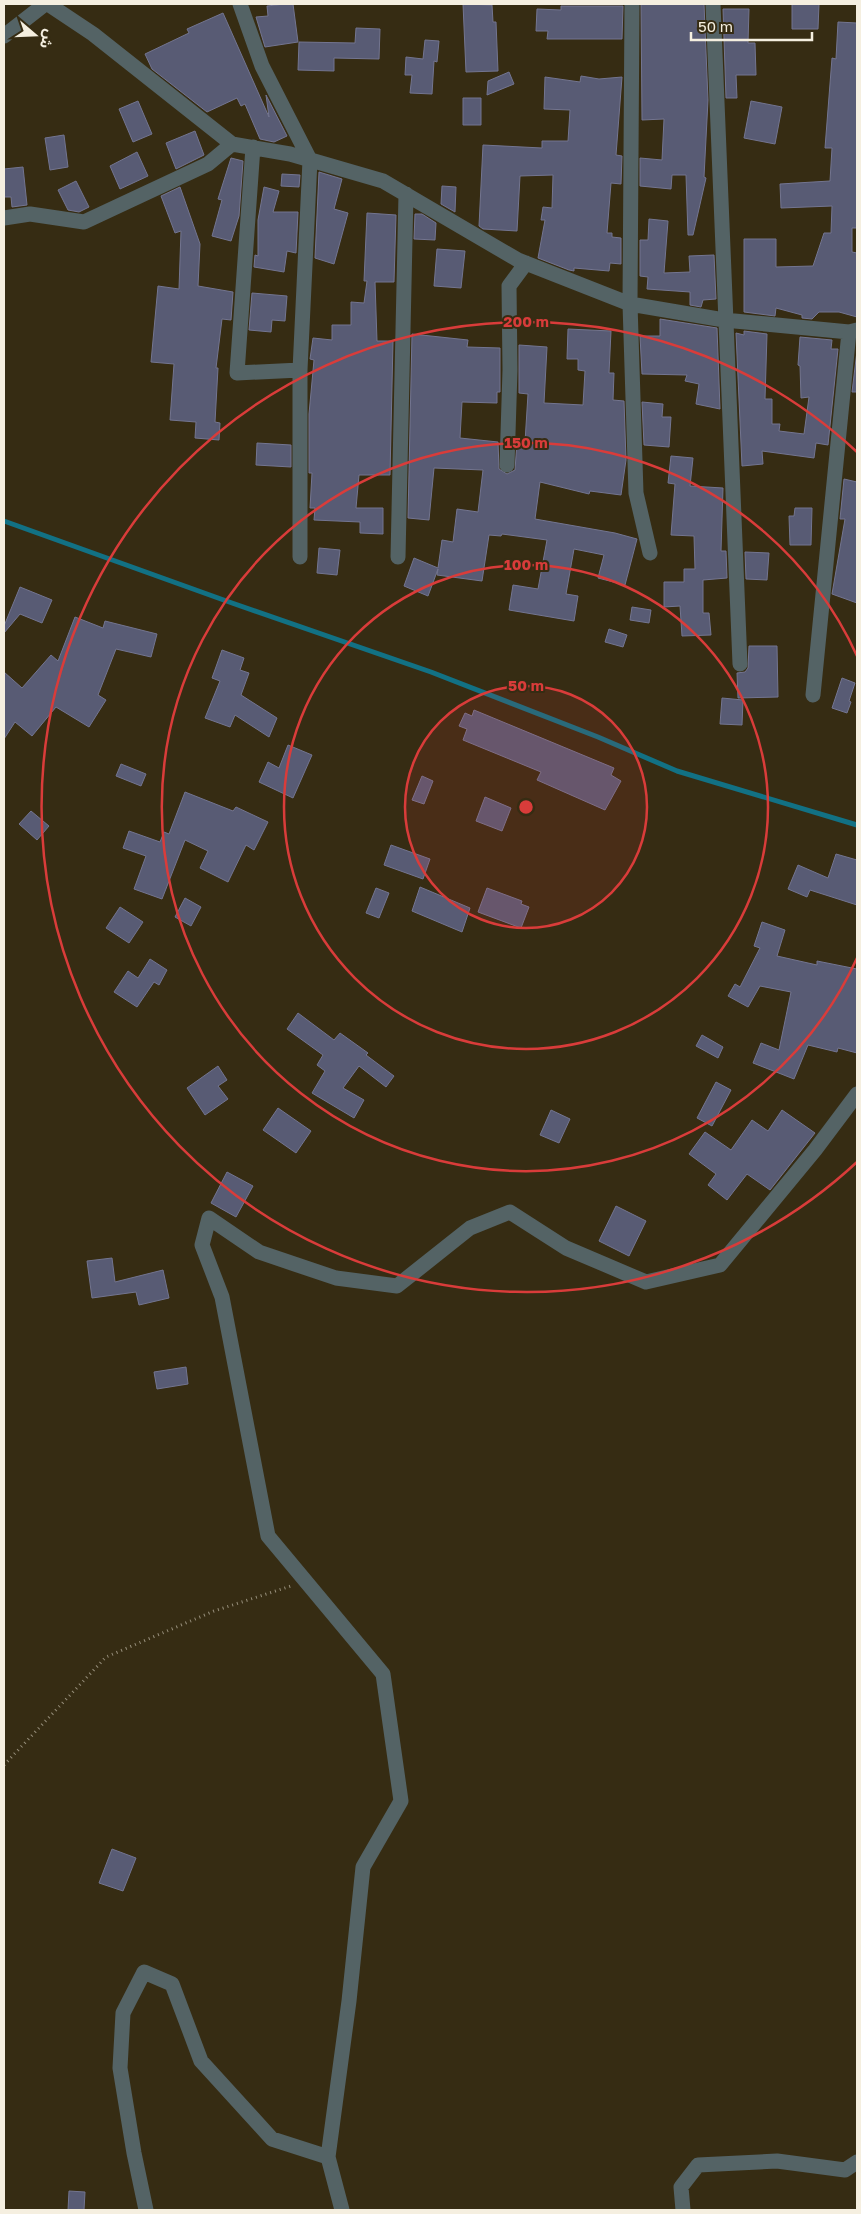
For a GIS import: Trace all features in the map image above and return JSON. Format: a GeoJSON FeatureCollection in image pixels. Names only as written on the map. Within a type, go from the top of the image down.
{"type":"FeatureCollection","features":[{"type":"Feature","properties":{"kind":"street"},"geometry":{"type":"LineString","coordinates":[[4,36],[46,4],[93,34],[232,144],[310,160],[383,181],[526,263],[630,304],[724,320],[853,331],[813,695]]}},
{"type":"Feature","properties":{"kind":"street"},"geometry":{"type":"LineString","coordinates":[[240,4],[262,66],[310,160],[300,370],[300,557]]}},
{"type":"Feature","properties":{"kind":"street"},"geometry":{"type":"LineString","coordinates":[[632,4],[630,304],[636,494],[650,552]]}},
{"type":"Feature","properties":{"kind":"street"},"geometry":{"type":"LineString","coordinates":[[713,4],[724,320],[740,664]]}},
{"type":"Feature","properties":{"kind":"street"},"geometry":{"type":"LineString","coordinates":[[4,218],[30,214],[84,222],[208,164],[232,144]]}},
{"type":"Feature","properties":{"kind":"street"},"geometry":{"type":"LineString","coordinates":[[253,148],[237,373],[300,370]]}},
{"type":"Feature","properties":{"kind":"street"},"geometry":{"type":"LineString","coordinates":[[398,557],[406,194]]}},
{"type":"Feature","properties":{"kind":"street"},"geometry":{"type":"LineString","coordinates":[[506,465],[510,370],[509,286],[526,263]]}},
{"type":"Feature","properties":{"kind":"street"},"geometry":{"type":"LineString","coordinates":[[342,2210],[328,2157],[349,2001],[364,1867],[401,1800],[383,1674],[268,1536],[222,1297],[202,1245],[209,1218],[259,1252],[336,1278],[397,1286],[470,1228],[510,1212],[566,1248],[646,1282],[720,1265],[815,1150],[857,1094]]}},
{"type":"Feature","properties":{"kind":"street"},"geometry":{"type":"LineString","coordinates":[[146,2210],[134,2153],[120,2068],[123,2013],[144,1972],[172,1984],[201,2061],[272,2139],[328,2157]]}},
{"type":"Feature","properties":{"kind":"street"},"geometry":{"type":"LineString","coordinates":[[683,2210],[681,2187],[698,2165],[777,2161],[845,2170],[857,2162]]}},
{"type":"Feature","properties":{"kind":"path"},"geometry":{"type":"LineString","coordinates":[[4,1765],[106,1657],[214,1611],[306,1582]]}},
{"type":"Feature","properties":{"kind":"building"},"geometry":{"type":"Polygon","coordinates":[[[293,4],[298,42],[265,47],[256,17],[268,16],[267,6],[293,4]]]}},
{"type":"Feature","properties":{"kind":"building"},"geometry":{"type":"Polygon","coordinates":[[[463,4],[492,5],[493,22],[496,22],[498,71],[466,72],[463,4]]]}},
{"type":"Feature","properties":{"kind":"building"},"geometry":{"type":"Polygon","coordinates":[[[641,4],[704,4],[708,100],[704,177],[706,178],[693,235],[688,235],[686,175],[672,175],[671,189],[640,186],[640,158],[662,160],[664,119],[642,120],[641,4]]]}},
{"type":"Feature","properties":{"kind":"building"},"geometry":{"type":"Polygon","coordinates":[[[792,4],[819,4],[818,29],[792,29],[792,4]]]}},
{"type":"Feature","properties":{"kind":"building"},"geometry":{"type":"Polygon","coordinates":[[[561,6],[623,6],[622,39],[547,39],[548,31],[536,31],[537,9],[561,10],[561,6]]]}},
{"type":"Feature","properties":{"kind":"building"},"geometry":{"type":"Polygon","coordinates":[[[723,9],[749,9],[748,43],[755,43],[756,75],[736,75],[737,98],[726,98],[723,9]]]}},
{"type":"Feature","properties":{"kind":"building"},"geometry":{"type":"Polygon","coordinates":[[[223,13],[269,117],[266,95],[287,136],[274,142],[260,139],[245,104],[241,106],[237,98],[207,112],[152,69],[145,54],[189,33],[187,29],[223,13]]]}},
{"type":"Feature","properties":{"kind":"building"},"geometry":{"type":"Polygon","coordinates":[[[838,22],[857,23],[857,228],[852,228],[852,252],[857,253],[857,317],[839,312],[819,312],[812,319],[802,318],[802,315],[776,308],[775,316],[744,312],[744,239],[776,239],[776,267],[813,266],[824,233],[831,233],[832,206],[781,208],[780,184],[830,181],[832,148],[825,148],[832,58],[836,59],[838,22]]]}},
{"type":"Feature","properties":{"kind":"building"},"geometry":{"type":"Polygon","coordinates":[[[356,28],[380,29],[379,59],[334,58],[334,71],[298,70],[299,42],[355,43],[356,28]]]}},
{"type":"Feature","properties":{"kind":"building"},"geometry":{"type":"Polygon","coordinates":[[[425,40],[439,41],[437,62],[434,61],[432,94],[410,93],[412,75],[405,75],[406,57],[423,59],[425,40]]]}},
{"type":"Feature","properties":{"kind":"building"},"geometry":{"type":"Polygon","coordinates":[[[509,72],[514,84],[487,95],[488,81],[509,72]]]}},
{"type":"Feature","properties":{"kind":"building"},"geometry":{"type":"Polygon","coordinates":[[[581,76],[599,79],[622,77],[616,155],[622,156],[621,184],[611,183],[607,233],[612,233],[612,237],[621,238],[621,264],[610,263],[609,271],[574,268],[574,271],[538,258],[545,220],[541,220],[543,207],[552,208],[553,175],[520,176],[517,231],[483,229],[479,226],[483,145],[542,148],[542,141],[568,141],[570,110],[544,109],[545,77],[580,82],[581,76]]]}},
{"type":"Feature","properties":{"kind":"building"},"geometry":{"type":"Polygon","coordinates":[[[463,98],[481,98],[481,125],[463,125],[463,98]]]}},
{"type":"Feature","properties":{"kind":"building"},"geometry":{"type":"Polygon","coordinates":[[[138,101],[152,134],[133,142],[119,109],[138,101]]]}},
{"type":"Feature","properties":{"kind":"building"},"geometry":{"type":"Polygon","coordinates":[[[751,101],[782,107],[775,144],[744,138],[751,101]]]}},
{"type":"Feature","properties":{"kind":"building"},"geometry":{"type":"Polygon","coordinates":[[[195,131],[204,155],[176,169],[166,143],[195,131]]]}},
{"type":"Feature","properties":{"kind":"building"},"geometry":{"type":"Polygon","coordinates":[[[64,135],[68,167],[50,170],[45,138],[64,135]]]}},
{"type":"Feature","properties":{"kind":"building"},"geometry":{"type":"Polygon","coordinates":[[[137,152],[148,176],[120,189],[110,166],[137,152]]]}},
{"type":"Feature","properties":{"kind":"building"},"geometry":{"type":"Polygon","coordinates":[[[231,158],[243,161],[239,216],[231,241],[212,236],[222,200],[218,199],[231,158]]]}},
{"type":"Feature","properties":{"kind":"building"},"geometry":{"type":"Polygon","coordinates":[[[23,167],[27,205],[12,207],[11,197],[4,197],[4,169],[23,167]]]}},
{"type":"Feature","properties":{"kind":"building"},"geometry":{"type":"Polygon","coordinates":[[[319,172],[342,179],[334,209],[348,213],[334,264],[315,258],[319,172]]]}},
{"type":"Feature","properties":{"kind":"building"},"geometry":{"type":"Polygon","coordinates":[[[282,174],[300,175],[299,187],[281,186],[282,174]]]}},
{"type":"Feature","properties":{"kind":"building"},"geometry":{"type":"Polygon","coordinates":[[[76,181],[89,207],[79,212],[68,210],[58,190],[76,181]]]}},
{"type":"Feature","properties":{"kind":"building"},"geometry":{"type":"Polygon","coordinates":[[[442,186],[456,187],[455,212],[441,204],[442,186]]]}},
{"type":"Feature","properties":{"kind":"building"},"geometry":{"type":"Polygon","coordinates":[[[180,187],[200,244],[198,286],[233,292],[231,320],[222,319],[216,368],[218,368],[215,422],[220,423],[219,440],[195,438],[196,422],[170,420],[174,364],[151,362],[158,286],[179,289],[181,231],[175,233],[161,196],[180,187]]]}},
{"type":"Feature","properties":{"kind":"building"},"geometry":{"type":"Polygon","coordinates":[[[264,187],[279,191],[273,212],[298,212],[296,253],[287,251],[284,272],[254,267],[255,255],[258,256],[258,220],[264,187]]]}},
{"type":"Feature","properties":{"kind":"building"},"geometry":{"type":"Polygon","coordinates":[[[367,213],[396,215],[394,282],[375,282],[377,341],[393,341],[390,475],[359,475],[356,508],[383,508],[383,534],[360,533],[360,522],[314,520],[315,508],[310,508],[312,473],[309,473],[309,414],[314,360],[310,359],[313,338],[332,340],[332,325],[351,325],[351,302],[364,303],[367,281],[364,281],[367,213]]]}},
{"type":"Feature","properties":{"kind":"building"},"geometry":{"type":"Polygon","coordinates":[[[415,214],[422,214],[436,223],[435,240],[414,239],[415,214]]]}},
{"type":"Feature","properties":{"kind":"building"},"geometry":{"type":"Polygon","coordinates":[[[649,219],[668,221],[664,273],[690,272],[689,256],[714,255],[716,299],[703,300],[701,307],[690,305],[690,292],[647,289],[648,277],[640,276],[640,240],[648,240],[649,219]]]}},
{"type":"Feature","properties":{"kind":"building"},"geometry":{"type":"Polygon","coordinates":[[[437,249],[465,251],[461,288],[434,286],[437,249]]]}},
{"type":"Feature","properties":{"kind":"building"},"geometry":{"type":"Polygon","coordinates":[[[252,293],[287,296],[285,321],[272,320],[271,332],[249,330],[252,293]]]}},
{"type":"Feature","properties":{"kind":"building"},"geometry":{"type":"Polygon","coordinates":[[[660,319],[717,328],[720,409],[696,404],[699,384],[685,381],[687,375],[642,374],[640,336],[660,336],[660,319]]]}},
{"type":"Feature","properties":{"kind":"building"},"geometry":{"type":"Polygon","coordinates":[[[568,329],[611,331],[609,373],[614,373],[613,400],[624,401],[626,460],[621,495],[590,491],[589,494],[540,482],[535,519],[615,533],[637,539],[625,585],[598,578],[604,555],[574,549],[566,594],[578,596],[574,621],[509,610],[513,585],[538,589],[547,540],[502,534],[501,536],[489,535],[482,581],[437,575],[438,569],[428,596],[404,586],[414,558],[438,568],[442,540],[453,542],[457,509],[478,512],[483,470],[434,468],[429,520],[408,518],[412,334],[468,340],[467,347],[500,348],[500,392],[497,392],[497,403],[462,402],[460,438],[498,442],[499,469],[507,474],[515,470],[517,442],[525,442],[528,394],[519,393],[519,345],[547,347],[544,403],[583,405],[585,371],[578,370],[578,359],[567,359],[568,329]]]}},
{"type":"Feature","properties":{"kind":"building"},"geometry":{"type":"Polygon","coordinates":[[[744,331],[767,334],[765,399],[772,399],[772,424],[780,424],[779,431],[804,434],[809,397],[801,398],[800,366],[798,365],[800,337],[832,340],[831,349],[838,349],[828,445],[816,443],[814,458],[762,451],[763,464],[742,466],[736,333],[744,335],[744,331]]]}},
{"type":"Feature","properties":{"kind":"building"},"geometry":{"type":"Polygon","coordinates":[[[857,351],[857,392],[852,392],[857,351]]]}},
{"type":"Feature","properties":{"kind":"building"},"geometry":{"type":"Polygon","coordinates":[[[642,402],[663,404],[662,417],[671,417],[669,447],[644,445],[642,402]]]}},
{"type":"Feature","properties":{"kind":"building"},"geometry":{"type":"Polygon","coordinates":[[[257,443],[291,445],[291,467],[256,465],[257,443]]]}},
{"type":"Feature","properties":{"kind":"building"},"geometry":{"type":"Polygon","coordinates":[[[671,456],[693,458],[690,486],[723,488],[721,551],[726,551],[727,578],[703,580],[703,613],[709,613],[711,635],[682,636],[680,606],[664,607],[664,582],[684,582],[684,569],[695,569],[694,536],[671,535],[675,484],[668,483],[671,456]]]}},
{"type":"Feature","properties":{"kind":"building"},"geometry":{"type":"Polygon","coordinates":[[[844,479],[857,482],[857,603],[832,594],[845,519],[840,519],[844,479]]]}},
{"type":"Feature","properties":{"kind":"building"},"geometry":{"type":"Polygon","coordinates":[[[795,508],[812,508],[811,545],[790,545],[789,516],[794,516],[795,508]]]}},
{"type":"Feature","properties":{"kind":"building"},"geometry":{"type":"Polygon","coordinates":[[[319,548],[340,550],[337,575],[317,573],[319,548]]]}},
{"type":"Feature","properties":{"kind":"building"},"geometry":{"type":"Polygon","coordinates":[[[745,552],[769,553],[767,580],[746,579],[745,552]]]}},
{"type":"Feature","properties":{"kind":"building"},"geometry":{"type":"Polygon","coordinates":[[[20,587],[52,600],[42,623],[20,614],[4,633],[4,626],[20,587]]]}},
{"type":"Feature","properties":{"kind":"building"},"geometry":{"type":"Polygon","coordinates":[[[632,607],[651,610],[649,623],[630,620],[632,607]]]}},
{"type":"Feature","properties":{"kind":"building"},"geometry":{"type":"Polygon","coordinates":[[[75,617],[103,628],[105,621],[157,634],[151,657],[116,649],[98,695],[106,700],[89,727],[56,707],[32,736],[15,722],[4,739],[4,672],[22,688],[51,655],[58,661],[75,617]]]}},
{"type":"Feature","properties":{"kind":"building"},"geometry":{"type":"Polygon","coordinates":[[[609,629],[627,635],[623,647],[605,642],[609,629]]]}},
{"type":"Feature","properties":{"kind":"building"},"geometry":{"type":"Polygon","coordinates":[[[749,646],[777,646],[778,697],[738,698],[737,673],[745,672],[748,668],[749,646]]]}},
{"type":"Feature","properties":{"kind":"building"},"geometry":{"type":"Polygon","coordinates":[[[222,650],[244,658],[240,670],[249,673],[241,695],[277,718],[269,737],[235,715],[230,727],[205,718],[220,681],[212,678],[222,650]]]}},
{"type":"Feature","properties":{"kind":"building"},"geometry":{"type":"Polygon","coordinates":[[[842,678],[855,683],[847,713],[832,708],[842,678]]]}},
{"type":"Feature","properties":{"kind":"building"},"geometry":{"type":"Polygon","coordinates":[[[722,698],[743,700],[742,725],[720,724],[722,698]]]}},
{"type":"Feature","properties":{"kind":"building"},"geometry":{"type":"Polygon","coordinates":[[[474,710],[614,768],[611,775],[621,781],[605,810],[537,780],[541,772],[463,740],[467,729],[459,726],[465,713],[472,716],[474,710]]]}},
{"type":"Feature","properties":{"kind":"building"},"geometry":{"type":"Polygon","coordinates":[[[288,745],[312,755],[293,798],[259,782],[268,762],[279,768],[288,745]]]}},
{"type":"Feature","properties":{"kind":"building"},"geometry":{"type":"Polygon","coordinates":[[[121,764],[146,774],[141,786],[116,776],[121,764]]]}},
{"type":"Feature","properties":{"kind":"building"},"geometry":{"type":"Polygon","coordinates":[[[422,776],[433,781],[424,804],[412,800],[422,776]]]}},
{"type":"Feature","properties":{"kind":"building"},"geometry":{"type":"Polygon","coordinates":[[[185,792],[233,811],[236,807],[268,822],[254,850],[246,845],[228,882],[200,868],[208,851],[185,840],[162,899],[134,889],[146,856],[123,848],[129,831],[160,842],[164,832],[169,834],[185,792]]]}},
{"type":"Feature","properties":{"kind":"building"},"geometry":{"type":"Polygon","coordinates":[[[485,797],[511,808],[502,831],[476,821],[485,797]]]}},
{"type":"Feature","properties":{"kind":"building"},"geometry":{"type":"Polygon","coordinates":[[[31,811],[49,826],[37,840],[19,824],[31,811]]]}},
{"type":"Feature","properties":{"kind":"building"},"geometry":{"type":"Polygon","coordinates":[[[391,845],[430,859],[423,879],[384,865],[391,845]]]}},
{"type":"Feature","properties":{"kind":"building"},"geometry":{"type":"Polygon","coordinates":[[[836,854],[857,860],[857,905],[810,890],[807,897],[788,889],[798,865],[828,878],[836,854]]]}},
{"type":"Feature","properties":{"kind":"building"},"geometry":{"type":"Polygon","coordinates":[[[420,887],[470,908],[462,932],[412,911],[420,887]]]}},
{"type":"Feature","properties":{"kind":"building"},"geometry":{"type":"Polygon","coordinates":[[[376,888],[389,893],[379,918],[366,913],[376,888]]]}},
{"type":"Feature","properties":{"kind":"building"},"geometry":{"type":"Polygon","coordinates":[[[487,888],[522,901],[521,904],[529,907],[521,928],[478,912],[487,888]]]}},
{"type":"Feature","properties":{"kind":"building"},"geometry":{"type":"Polygon","coordinates":[[[185,898],[201,907],[191,926],[175,917],[185,898]]]}},
{"type":"Feature","properties":{"kind":"building"},"geometry":{"type":"Polygon","coordinates":[[[120,907],[143,922],[129,943],[106,928],[120,907]]]}},
{"type":"Feature","properties":{"kind":"building"},"geometry":{"type":"Polygon","coordinates":[[[762,922],[785,930],[777,956],[817,965],[817,961],[857,969],[857,1053],[838,1048],[837,1052],[808,1045],[794,1079],[753,1063],[761,1043],[779,1050],[791,992],[760,986],[748,1007],[728,996],[735,984],[740,987],[760,948],[754,946],[762,922]]]}},
{"type":"Feature","properties":{"kind":"building"},"geometry":{"type":"Polygon","coordinates":[[[150,959],[167,970],[159,985],[154,982],[137,1007],[114,992],[128,971],[138,978],[150,959]]]}},
{"type":"Feature","properties":{"kind":"building"},"geometry":{"type":"Polygon","coordinates":[[[298,1013],[334,1040],[340,1033],[368,1053],[366,1055],[394,1076],[386,1087],[359,1066],[343,1088],[364,1100],[354,1118],[312,1093],[325,1071],[317,1065],[323,1055],[287,1029],[298,1013]]]}},
{"type":"Feature","properties":{"kind":"building"},"geometry":{"type":"Polygon","coordinates":[[[702,1035],[723,1047],[718,1058],[696,1046],[702,1035]]]}},
{"type":"Feature","properties":{"kind":"building"},"geometry":{"type":"Polygon","coordinates":[[[218,1066],[227,1080],[218,1086],[228,1099],[205,1115],[187,1088],[218,1066]]]}},
{"type":"Feature","properties":{"kind":"building"},"geometry":{"type":"Polygon","coordinates":[[[716,1082],[731,1090],[712,1126],[697,1118],[716,1082]]]}},
{"type":"Feature","properties":{"kind":"building"},"geometry":{"type":"Polygon","coordinates":[[[278,1108],[311,1131],[296,1153],[263,1130],[278,1108]]]}},
{"type":"Feature","properties":{"kind":"building"},"geometry":{"type":"Polygon","coordinates":[[[551,1110],[570,1119],[559,1143],[540,1135],[551,1110]]]}},
{"type":"Feature","properties":{"kind":"building"},"geometry":{"type":"Polygon","coordinates":[[[782,1110],[815,1133],[770,1190],[747,1174],[727,1200],[708,1185],[716,1174],[689,1154],[705,1132],[731,1150],[752,1120],[768,1131],[782,1110]]]}},
{"type":"Feature","properties":{"kind":"building"},"geometry":{"type":"Polygon","coordinates":[[[227,1172],[253,1186],[236,1217],[211,1203],[227,1172]]]}},
{"type":"Feature","properties":{"kind":"building"},"geometry":{"type":"Polygon","coordinates":[[[616,1206],[646,1221],[629,1256],[599,1241],[616,1206]]]}},
{"type":"Feature","properties":{"kind":"building"},"geometry":{"type":"Polygon","coordinates":[[[112,1258],[115,1282],[163,1270],[169,1298],[139,1305],[136,1292],[92,1298],[87,1261],[112,1258]]]}},
{"type":"Feature","properties":{"kind":"building"},"geometry":{"type":"Polygon","coordinates":[[[186,1367],[188,1384],[157,1389],[154,1372],[186,1367]]]}},
{"type":"Feature","properties":{"kind":"building"},"geometry":{"type":"Polygon","coordinates":[[[112,1849],[136,1858],[123,1891],[99,1883],[112,1849]]]}},
{"type":"Feature","properties":{"kind":"building"},"geometry":{"type":"Polygon","coordinates":[[[69,2191],[85,2192],[84,2210],[68,2210],[69,2191]]]}},
{"type":"Feature","properties":{"kind":"waterway"},"geometry":{"type":"LineString","coordinates":[[4,521],[431,672],[598,737],[677,771],[857,825]]}}]}
